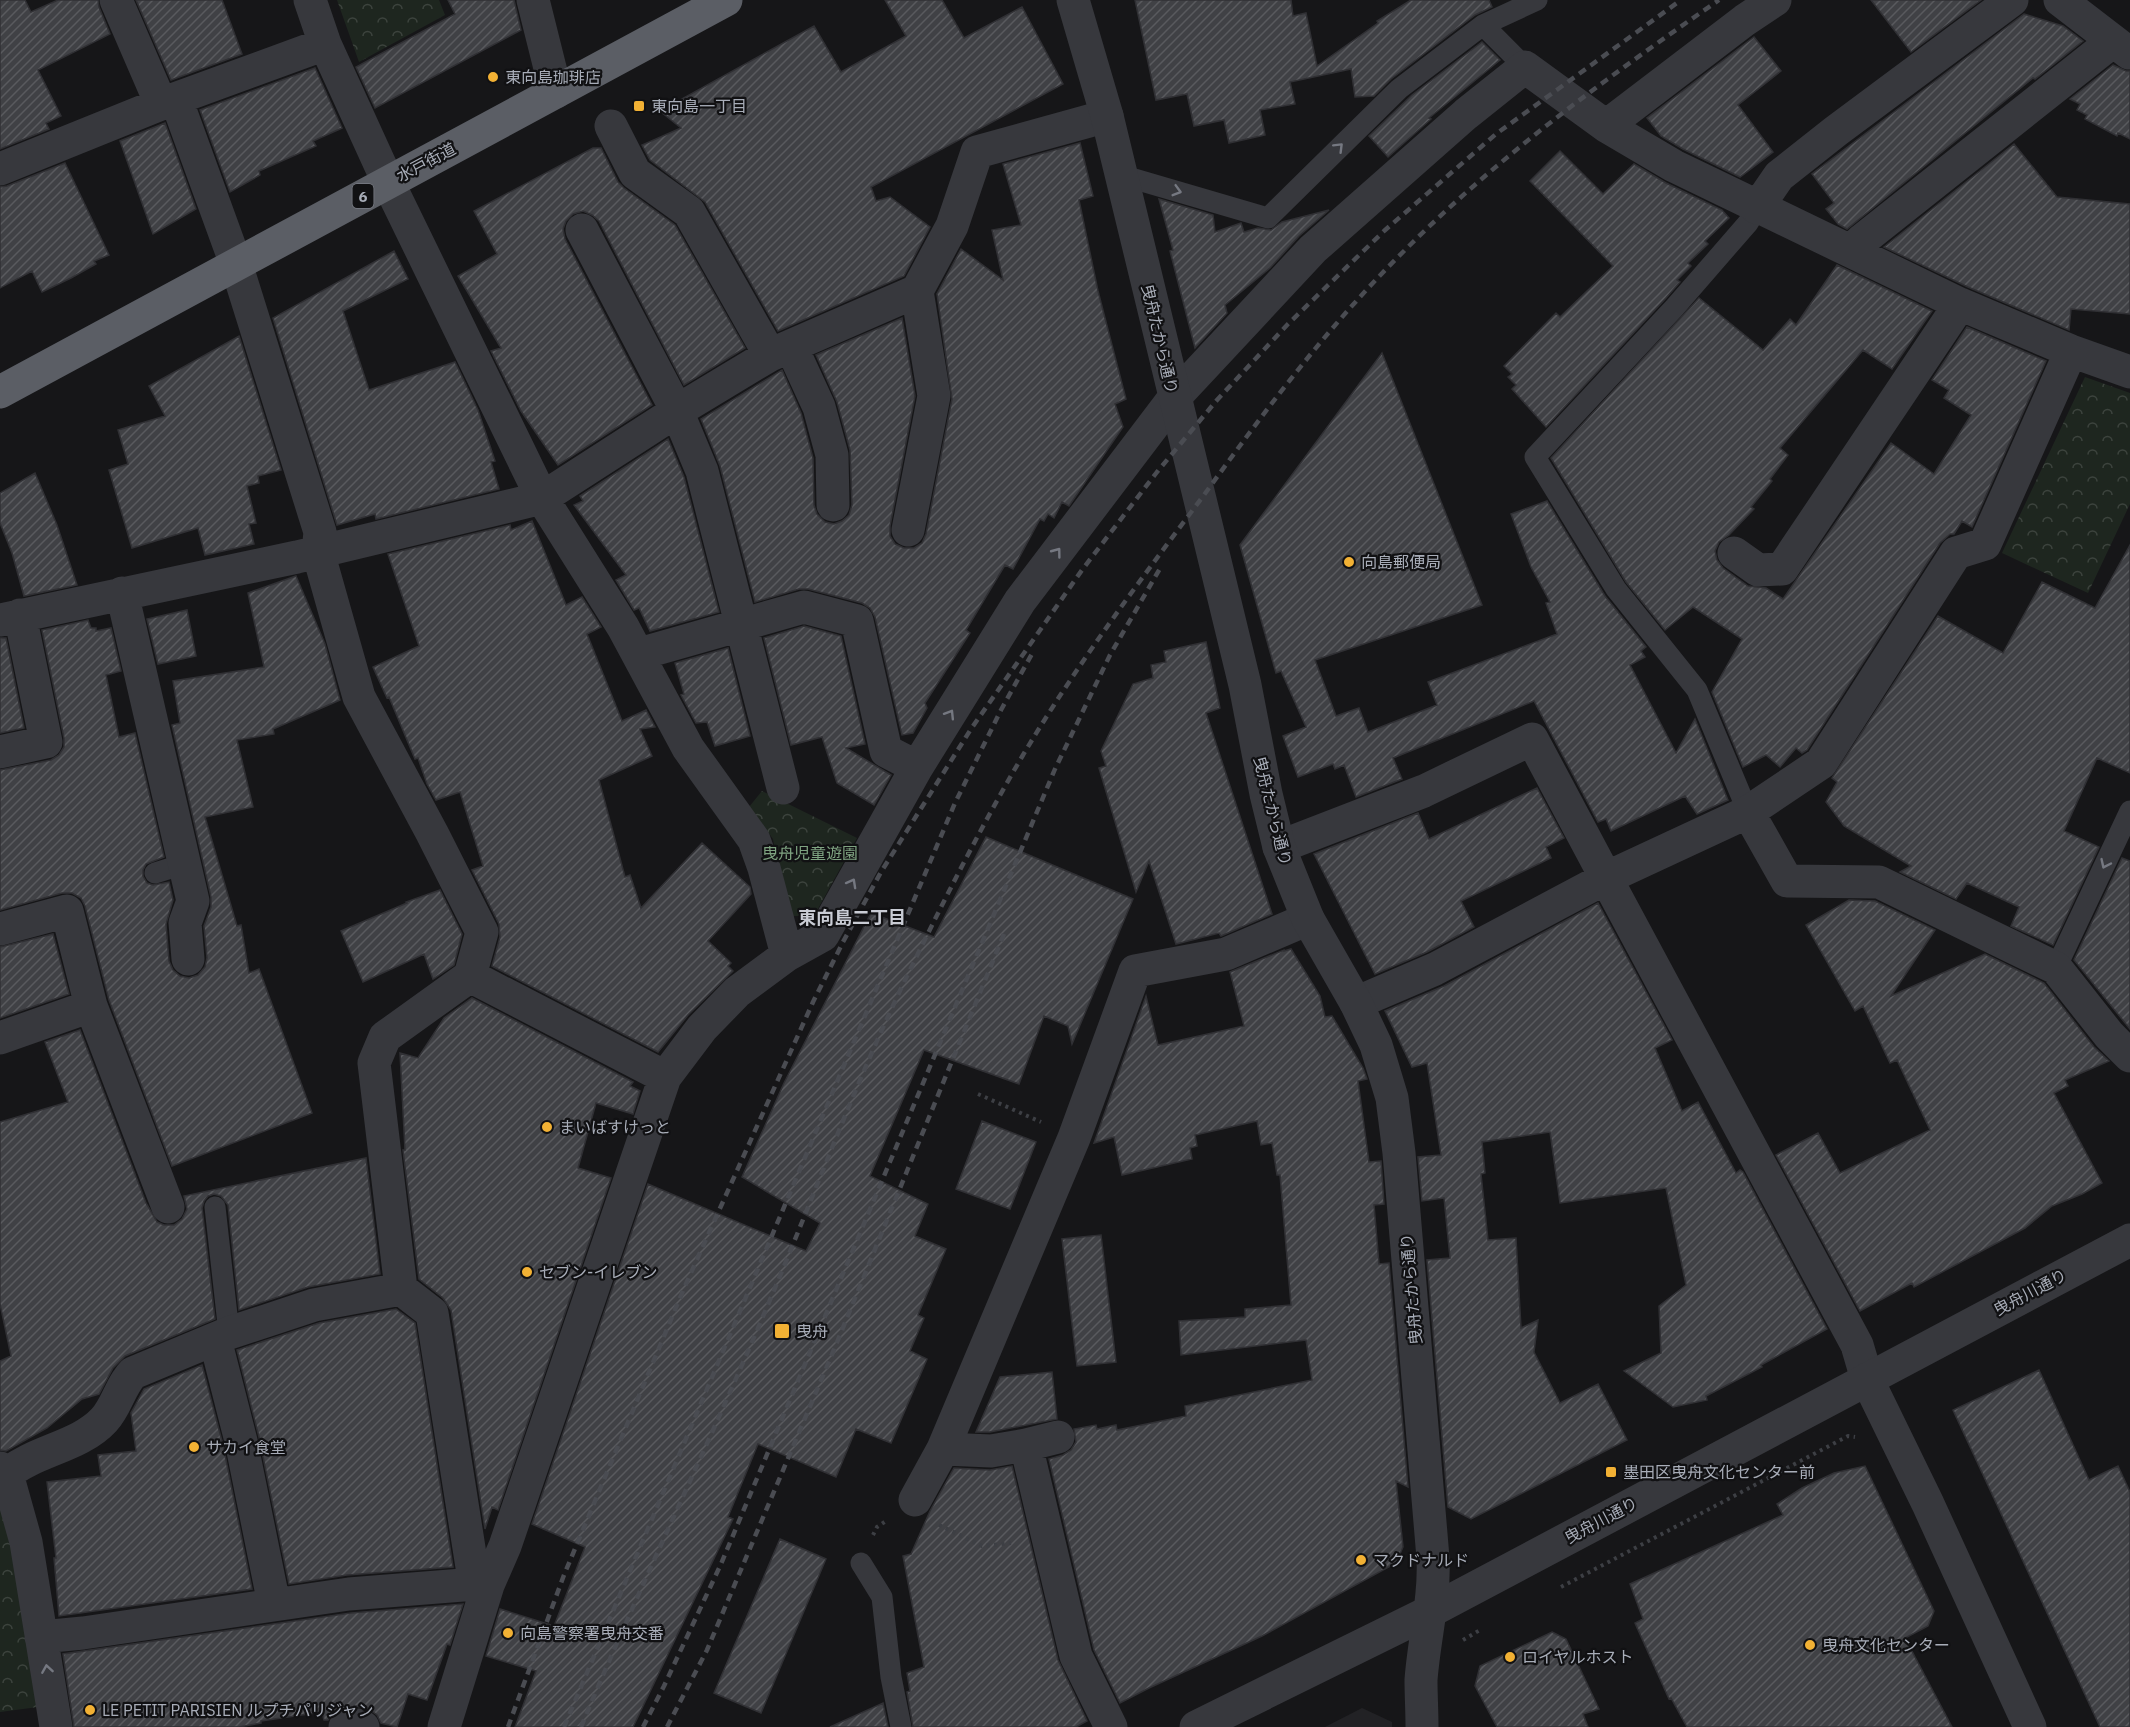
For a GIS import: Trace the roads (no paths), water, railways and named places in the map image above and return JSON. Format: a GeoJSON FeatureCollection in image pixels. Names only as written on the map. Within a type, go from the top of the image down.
{"type":"FeatureCollection","features":[{"type":"Feature","properties":{"kind":"highway","name":"水戸街道"},"geometry":{"type":"LineString","coordinates":[[0,392],[726,0]]}},
{"type":"Feature","properties":{"kind":"street"},"geometry":{"type":"LineString","coordinates":[[116,0],[168,101],[236,264],[320,532],[318,552],[359,697],[482,932],[470,976],[385,1037],[374,1063],[401,1289],[432,1314],[472,1567],[488,1585]]}},
{"type":"Feature","properties":{"kind":"street"},"geometry":{"type":"LineString","coordinates":[[310,0],[325,44],[388,182],[542,498],[639,654],[688,748],[754,840],[764,868],[787,955]]}},
{"type":"Feature","properties":{"kind":"street"},"geometry":{"type":"LineString","coordinates":[[532,0],[556,92]]}},
{"type":"Feature","properties":{"kind":"street","name":"曳舟たから通り"},"geometry":{"type":"LineString","coordinates":[[1073,0],[1107,116],[1245,685],[1266,794],[1279,847],[1308,919],[1377,1045],[1392,1098],[1400,1153],[1434,1575],[1421,1680],[1422,1727]]}},
{"type":"Feature","properties":{"kind":"street"},"geometry":{"type":"LineString","coordinates":[[1606,126],[1745,20],[1775,0]]}},
{"type":"Feature","properties":{"kind":"street"},"geometry":{"type":"LineString","coordinates":[[1757,208],[1779,176],[2012,0]]}},
{"type":"Feature","properties":{"kind":"street"},"geometry":{"type":"LineString","coordinates":[[1855,252],[1861,241],[2122,47],[2060,0]]}},
{"type":"Feature","properties":{"kind":"street"},"geometry":{"type":"LineString","coordinates":[[0,169],[168,101],[325,44]]}},
{"type":"Feature","properties":{"kind":"street"},"geometry":{"type":"LineString","coordinates":[[444,1727],[488,1585],[505,1546],[665,1077],[702,1028],[737,992],[787,955],[823,935],[917,767],[1020,601],[1174,398],[1312,249],[1466,114],[1526,67],[1606,126],[1674,166],[1757,208],[1855,252],[1960,304],[2071,351],[2130,372]]}},
{"type":"Feature","properties":{"kind":"street"},"geometry":{"type":"LineString","coordinates":[[908,530],[934,396],[917,291],[952,226],[977,152],[1107,116]]}},
{"type":"Feature","properties":{"kind":"street"},"geometry":{"type":"LineString","coordinates":[[611,126],[635,173],[689,212],[819,407],[832,455],[833,504]]}},
{"type":"Feature","properties":{"kind":"street"},"geometry":{"type":"LineString","coordinates":[[582,230],[677,411],[702,471],[783,788]]}},
{"type":"Feature","properties":{"kind":"street"},"geometry":{"type":"LineString","coordinates":[[0,752],[46,742],[10,618],[318,552],[542,498],[677,411],[781,350],[917,291]]}},
{"type":"Feature","properties":{"kind":"street"},"geometry":{"type":"LineString","coordinates":[[1734,553],[1758,570],[1782,568],[1960,304]]}},
{"type":"Feature","properties":{"kind":"street"},"geometry":{"type":"LineString","coordinates":[[1356,1003],[1435,969],[1606,878],[1748,812],[1821,764],[1956,554],[1985,544],[2071,351]]}},
{"type":"Feature","properties":{"kind":"street"},"geometry":{"type":"LineString","coordinates":[[122,593],[170,868],[193,901],[185,923],[188,958]]}},
{"type":"Feature","properties":{"kind":"street"},"geometry":{"type":"LineString","coordinates":[[639,654],[804,607],[857,621],[886,751],[917,767]]}},
{"type":"Feature","properties":{"kind":"street"},"geometry":{"type":"LineString","coordinates":[[1279,847],[1424,791],[1532,739],[1857,1345],[1867,1378],[1928,1504],[2030,1727]]}},
{"type":"Feature","properties":{"kind":"street"},"geometry":{"type":"LineString","coordinates":[[1748,812],[1787,881],[1879,882],[2056,968],[2109,1035],[2130,1056]]}},
{"type":"Feature","properties":{"kind":"street"},"geometry":{"type":"LineString","coordinates":[[0,929],[67,910],[91,1006],[168,1207]]}},
{"type":"Feature","properties":{"kind":"street"},"geometry":{"type":"LineString","coordinates":[[915,1500],[943,1449],[1074,1138],[1135,971],[1226,954],[1308,919]]}},
{"type":"Feature","properties":{"kind":"street"},"geometry":{"type":"LineString","coordinates":[[470,976],[665,1077]]}},
{"type":"Feature","properties":{"kind":"street"},"geometry":{"type":"LineString","coordinates":[[0,1038],[91,1006]]}},
{"type":"Feature","properties":{"kind":"street","name":"曳舟川通り"},"geometry":{"type":"LineString","coordinates":[[1196,1727],[1431,1611],[2130,1240]]}},
{"type":"Feature","properties":{"kind":"street"},"geometry":{"type":"LineString","coordinates":[[56,1727],[26,1542],[4,1471],[80,1438],[104,1420],[115,1405],[125,1380],[133,1373],[222,1336],[314,1305],[401,1289]]}},
{"type":"Feature","properties":{"kind":"street"},"geometry":{"type":"LineString","coordinates":[[222,1336],[274,1604]]}},
{"type":"Feature","properties":{"kind":"street"},"geometry":{"type":"LineString","coordinates":[[943,1449],[991,1451],[1058,1437]]}},
{"type":"Feature","properties":{"kind":"street"},"geometry":{"type":"LineString","coordinates":[[1026,1445],[1076,1656],[1111,1727]]}},
{"type":"Feature","properties":{"kind":"street"},"geometry":{"type":"LineString","coordinates":[[42,1637],[349,1594],[488,1585]]}},
{"type":"Feature","properties":{"kind":"street"},"geometry":{"type":"LineString","coordinates":[[345,1727],[358,1725],[363,1727]]}},
{"type":"Feature","properties":{"kind":"lane"},"geometry":{"type":"LineString","coordinates":[[1121,175],[1268,218],[1399,89],[1483,25],[1538,0]]}},
{"type":"Feature","properties":{"kind":"lane"},"geometry":{"type":"LineString","coordinates":[[1483,25],[1526,67]]}},
{"type":"Feature","properties":{"kind":"lane"},"geometry":{"type":"LineString","coordinates":[[1748,812],[1697,690],[1616,588],[1535,457],[1676,307],[1748,223],[1757,208]]}},
{"type":"Feature","properties":{"kind":"lane"},"geometry":{"type":"LineString","coordinates":[[2056,968],[2130,811]]}},
{"type":"Feature","properties":{"kind":"lane"},"geometry":{"type":"LineString","coordinates":[[215,1207],[222,1336]]}},
{"type":"Feature","properties":{"kind":"lane"},"geometry":{"type":"LineString","coordinates":[[861,1563],[882,1597],[891,1677],[902,1727]]}},
{"type":"Feature","properties":{"kind":"railway"},"geometry":{"type":"LineString","coordinates":[[508,1727],[564,1575],[685,1286],[813,1002],[881,872],[971,729],[1082,570],[1157,472],[1217,400],[1288,324],[1384,231],[1496,134],[1681,0]]}},
{"type":"Feature","properties":{"kind":"railway"},"geometry":{"type":"LineString","coordinates":[[581,1727],[761,1321],[851,1101],[890,1013],[978,835],[1023,755],[1065,688],[1133,590],[1275,399],[1324,338],[1377,279],[1441,215],[1517,149],[1596,87],[1719,0]]}},
{"type":"Feature","properties":{"kind":"railway"},"geometry":{"type":"LineString","coordinates":[[643,1727],[721,1564],[1055,769],[1110,655],[1162,565]]}},
{"type":"Feature","properties":{"kind":"railway"},"geometry":{"type":"LineString","coordinates":[[564,1727],[955,803],[1001,710],[1033,652]]}},
{"type":"Feature","properties":{"kind":"railway"},"geometry":{"type":"LineString","coordinates":[[667,1727],[707,1650],[833,1352],[1006,929]]}},
{"type":"Feature","properties":{"kind":"place","name":"東向島珈琲店"},"geometry":{"type":"Point","coordinates":[493,77]}},
{"type":"Feature","properties":{"kind":"place","name":"東向島一丁目"},"geometry":{"type":"Point","coordinates":[639,106]}},
{"type":"Feature","properties":{"kind":"place","name":"向島郵便局"},"geometry":{"type":"Point","coordinates":[1349,562]}},
{"type":"Feature","properties":{"kind":"place","name":"まいばすけっと"},"geometry":{"type":"Point","coordinates":[547,1127]}},
{"type":"Feature","properties":{"kind":"place","name":"セブン-イレブン"},"geometry":{"type":"Point","coordinates":[527,1272]}},
{"type":"Feature","properties":{"kind":"place","name":"曳舟"},"geometry":{"type":"Point","coordinates":[782,1331]}},
{"type":"Feature","properties":{"kind":"place","name":"サカイ食堂"},"geometry":{"type":"Point","coordinates":[194,1447]}},
{"type":"Feature","properties":{"kind":"place","name":"墨田区曳舟文化センター前"},"geometry":{"type":"Point","coordinates":[1611,1472]}},
{"type":"Feature","properties":{"kind":"place","name":"マクドナルド"},"geometry":{"type":"Point","coordinates":[1361,1560]}},
{"type":"Feature","properties":{"kind":"place","name":"向島警察署曳舟交番"},"geometry":{"type":"Point","coordinates":[508,1633]}},
{"type":"Feature","properties":{"kind":"place","name":"曳舟文化センター"},"geometry":{"type":"Point","coordinates":[1810,1645]}},
{"type":"Feature","properties":{"kind":"place","name":"ロイヤルホスト"},"geometry":{"type":"Point","coordinates":[1510,1657]}},
{"type":"Feature","properties":{"kind":"place","name":"LE PETIT PARISIEN ルプチパリジャン"},"geometry":{"type":"Point","coordinates":[90,1710]}},
{"type":"Feature","properties":{"kind":"district","name":"東向島二丁目"},"geometry":{"type":"Point","coordinates":[852,917]}},
{"type":"Feature","properties":{"kind":"park label","name":"曳舟児童遊園"},"geometry":{"type":"Point","coordinates":[810,853]}}]}
